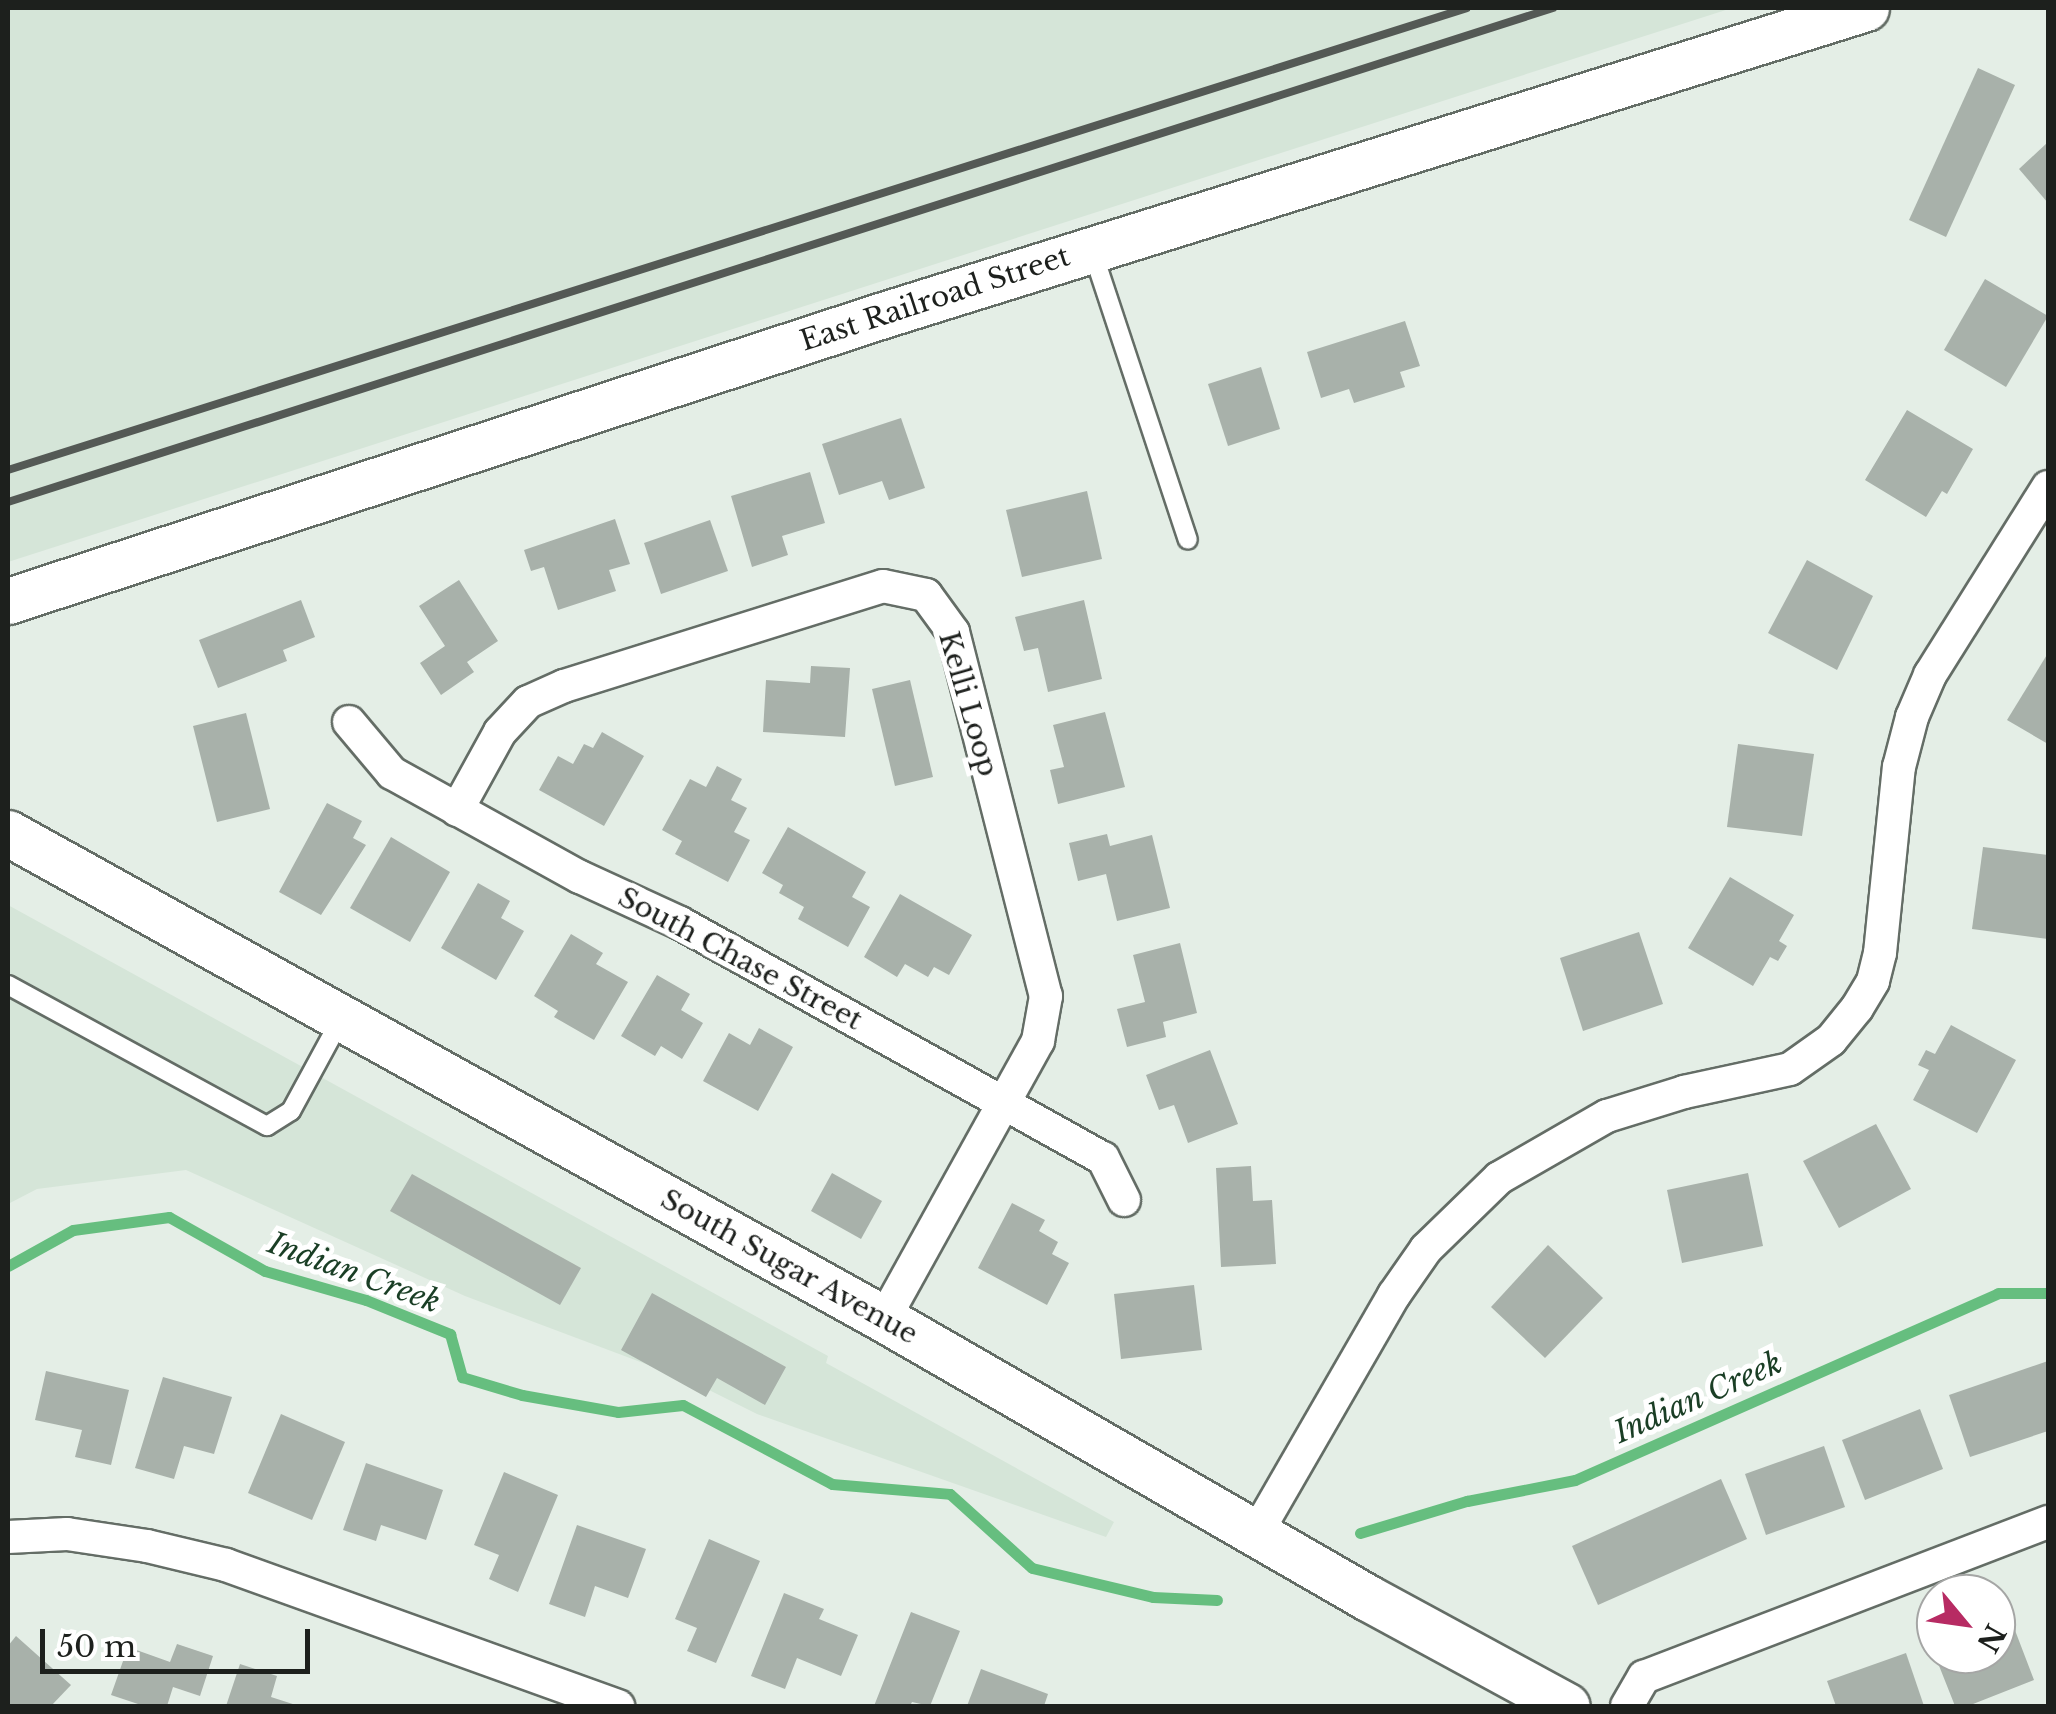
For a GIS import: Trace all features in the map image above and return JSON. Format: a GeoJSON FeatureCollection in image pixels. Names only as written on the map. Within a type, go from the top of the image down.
{"type":"FeatureCollection","features":[{"type":"Feature","properties":{"kind":"street","name":"East Railroad Street"},"geometry":{"type":"LineString","coordinates":[[8,601],[1092,249],[1866,8]]}},
{"type":"Feature","properties":{"kind":"street"},"geometry":{"type":"LineString","coordinates":[[1256,1534],[1394,1295],[1426,1249],[1499,1178],[1607,1116],[1684,1092],[1790,1069],[1831,1040],[1857,1008],[1873,981],[1880,953],[1899,766],[1912,717],[1930,675],[2048,487]]}},
{"type":"Feature","properties":{"kind":"street","name":"Kelli Loop"},"geometry":{"type":"LineString","coordinates":[[458,810],[500,732],[528,702],[564,686],[883,586],[926,595],[953,632],[1046,996],[1038,1042],[884,1319]]}},
{"type":"Feature","properties":{"kind":"street","name":"South Chase Street"},"geometry":{"type":"LineString","coordinates":[[350,722],[392,774],[580,877],[680,923],[1104,1158],[1124,1200]]}},
{"type":"Feature","properties":{"kind":"street","name":"South Sugar Avenue"},"geometry":{"type":"LineString","coordinates":[[8,833],[884,1319],[1256,1534],[1567,1706]]}},
{"type":"Feature","properties":{"kind":"street"},"geometry":{"type":"LineString","coordinates":[[1628,1706],[1644,1678],[2048,1522]]}},
{"type":"Feature","properties":{"kind":"street"},"geometry":{"type":"LineString","coordinates":[[8,1537],[68,1534],[147,1546],[226,1565],[618,1706]]}},
{"type":"Feature","properties":{"kind":"lane"},"geometry":{"type":"LineString","coordinates":[[1092,249],[1188,540]]}},
{"type":"Feature","properties":{"kind":"lane"},"geometry":{"type":"LineString","coordinates":[[8,985],[267,1126],[292,1111],[341,1018]]}},
{"type":"Feature","properties":{"kind":"shaded area"},"geometry":{"type":"Polygon","coordinates":[[[8,8],[1732,8],[8,562],[8,8]]]}},
{"type":"Feature","properties":{"kind":"shaded area"},"geometry":{"type":"Polygon","coordinates":[[[8,905],[828,1356],[826,1363],[1114,1522],[1106,1537],[757,1414],[691,1381],[465,1296],[186,1170],[37,1189],[8,1204],[8,905]]]}},
{"type":"Feature","properties":{"kind":"building"},"geometry":{"type":"Polygon","coordinates":[[[1978,68],[2015,85],[1946,237],[1909,220],[1978,68]]]}},
{"type":"Feature","properties":{"kind":"building"},"geometry":{"type":"Polygon","coordinates":[[[2048,142],[2048,203],[2019,169],[2048,142]]]}},
{"type":"Feature","properties":{"kind":"building"},"geometry":{"type":"Polygon","coordinates":[[[1985,279],[2048,316],[2006,387],[1944,350],[1985,279]]]}},
{"type":"Feature","properties":{"kind":"building"},"geometry":{"type":"Polygon","coordinates":[[[1405,321],[1420,366],[1400,372],[1405,387],[1354,403],[1349,389],[1321,398],[1307,352],[1405,321]]]}},
{"type":"Feature","properties":{"kind":"building"},"geometry":{"type":"Polygon","coordinates":[[[1261,367],[1280,429],[1228,446],[1208,384],[1261,367]]]}},
{"type":"Feature","properties":{"kind":"building"},"geometry":{"type":"Polygon","coordinates":[[[1907,410],[1973,449],[1947,494],[1942,491],[1926,517],[1865,480],[1907,410]]]}},
{"type":"Feature","properties":{"kind":"building"},"geometry":{"type":"Polygon","coordinates":[[[901,418],[925,488],[889,500],[882,481],[839,495],[822,444],[901,418]]]}},
{"type":"Feature","properties":{"kind":"building"},"geometry":{"type":"Polygon","coordinates":[[[810,472],[825,523],[782,536],[788,555],[752,567],[731,496],[810,472]]]}},
{"type":"Feature","properties":{"kind":"building"},"geometry":{"type":"Polygon","coordinates":[[[1087,491],[1102,559],[1022,577],[1006,510],[1087,491]]]}},
{"type":"Feature","properties":{"kind":"building"},"geometry":{"type":"Polygon","coordinates":[[[615,519],[630,564],[609,570],[616,591],[558,610],[544,567],[531,571],[524,550],[615,519]]]}},
{"type":"Feature","properties":{"kind":"building"},"geometry":{"type":"Polygon","coordinates":[[[710,520],[728,571],[661,594],[644,543],[710,520]]]}},
{"type":"Feature","properties":{"kind":"building"},"geometry":{"type":"Polygon","coordinates":[[[1807,560],[1873,596],[1837,670],[1768,633],[1807,560]]]}},
{"type":"Feature","properties":{"kind":"building"},"geometry":{"type":"Polygon","coordinates":[[[459,580],[498,641],[467,662],[474,672],[441,695],[420,663],[445,646],[419,606],[459,580]]]}},
{"type":"Feature","properties":{"kind":"building"},"geometry":{"type":"Polygon","coordinates":[[[301,600],[315,637],[283,650],[287,661],[218,688],[199,640],[301,600]]]}},
{"type":"Feature","properties":{"kind":"building"},"geometry":{"type":"Polygon","coordinates":[[[1084,600],[1102,679],[1048,692],[1038,648],[1024,651],[1015,617],[1084,600]]]}},
{"type":"Feature","properties":{"kind":"building"},"geometry":{"type":"Polygon","coordinates":[[[2048,653],[2048,744],[2007,720],[2048,653]]]}},
{"type":"Feature","properties":{"kind":"building"},"geometry":{"type":"Polygon","coordinates":[[[811,666],[850,668],[845,737],[763,732],[766,680],[810,683],[811,666]]]}},
{"type":"Feature","properties":{"kind":"building"},"geometry":{"type":"Polygon","coordinates":[[[910,680],[933,777],[895,786],[872,689],[910,680]]]}},
{"type":"Feature","properties":{"kind":"building"},"geometry":{"type":"Polygon","coordinates":[[[1105,712],[1125,787],[1058,804],[1050,770],[1064,767],[1053,725],[1105,712]]]}},
{"type":"Feature","properties":{"kind":"building"},"geometry":{"type":"Polygon","coordinates":[[[246,713],[270,809],[217,822],[193,726],[246,713]]]}},
{"type":"Feature","properties":{"kind":"building"},"geometry":{"type":"Polygon","coordinates":[[[602,732],[644,756],[604,826],[539,790],[558,756],[573,764],[584,744],[593,748],[602,732]]]}},
{"type":"Feature","properties":{"kind":"building"},"geometry":{"type":"Polygon","coordinates":[[[1738,744],[1814,754],[1802,836],[1727,827],[1738,744]]]}},
{"type":"Feature","properties":{"kind":"building"},"geometry":{"type":"Polygon","coordinates":[[[717,766],[742,779],[731,800],[747,808],[734,832],[750,840],[728,882],[675,854],[682,841],[662,830],[690,779],[706,787],[717,766]]]}},
{"type":"Feature","properties":{"kind":"building"},"geometry":{"type":"Polygon","coordinates":[[[327,803],[362,821],[353,838],[366,845],[321,915],[279,892],[327,803]]]}},
{"type":"Feature","properties":{"kind":"building"},"geometry":{"type":"Polygon","coordinates":[[[788,827],[866,872],[852,897],[870,907],[848,947],[798,919],[804,907],[779,893],[783,885],[762,873],[788,827]]]}},
{"type":"Feature","properties":{"kind":"building"},"geometry":{"type":"Polygon","coordinates":[[[1107,834],[1110,846],[1152,835],[1170,908],[1117,921],[1106,874],[1078,881],[1069,843],[1107,834]]]}},
{"type":"Feature","properties":{"kind":"building"},"geometry":{"type":"Polygon","coordinates":[[[391,837],[450,872],[410,942],[350,908],[391,837]]]}},
{"type":"Feature","properties":{"kind":"building"},"geometry":{"type":"Polygon","coordinates":[[[1983,847],[2048,855],[2048,939],[1972,929],[1983,847]]]}},
{"type":"Feature","properties":{"kind":"building"},"geometry":{"type":"Polygon","coordinates":[[[1730,877],[1794,915],[1779,941],[1787,946],[1778,961],[1770,957],[1753,986],[1688,948],[1730,877]]]}},
{"type":"Feature","properties":{"kind":"building"},"geometry":{"type":"Polygon","coordinates":[[[478,883],[510,901],[501,918],[524,931],[496,980],[441,948],[478,883]]]}},
{"type":"Feature","properties":{"kind":"building"},"geometry":{"type":"Polygon","coordinates":[[[900,894],[972,935],[949,975],[934,967],[928,977],[905,964],[897,977],[864,957],[900,894]]]}},
{"type":"Feature","properties":{"kind":"building"},"geometry":{"type":"Polygon","coordinates":[[[1639,932],[1663,1004],[1583,1031],[1560,958],[1639,932]]]}},
{"type":"Feature","properties":{"kind":"building"},"geometry":{"type":"Polygon","coordinates":[[[571,934],[603,953],[596,964],[628,982],[594,1040],[554,1017],[558,1011],[534,996],[571,934]]]}},
{"type":"Feature","properties":{"kind":"building"},"geometry":{"type":"Polygon","coordinates":[[[1180,943],[1197,1013],[1163,1022],[1166,1037],[1127,1047],[1117,1009],[1145,1002],[1133,955],[1180,943]]]}},
{"type":"Feature","properties":{"kind":"building"},"geometry":{"type":"Polygon","coordinates":[[[657,975],[690,994],[681,1010],[703,1023],[682,1059],[661,1046],[655,1056],[621,1036],[657,975]]]}},
{"type":"Feature","properties":{"kind":"building"},"geometry":{"type":"Polygon","coordinates":[[[1951,1025],[2016,1060],[1977,1133],[1913,1100],[1929,1070],[1918,1065],[1926,1050],[1935,1054],[1951,1025]]]}},
{"type":"Feature","properties":{"kind":"building"},"geometry":{"type":"Polygon","coordinates":[[[759,1028],[793,1047],[758,1111],[703,1081],[729,1033],[750,1045],[759,1028]]]}},
{"type":"Feature","properties":{"kind":"building"},"geometry":{"type":"Polygon","coordinates":[[[1210,1050],[1238,1124],[1188,1143],[1174,1105],[1159,1110],[1146,1075],[1210,1050]]]}},
{"type":"Feature","properties":{"kind":"building"},"geometry":{"type":"Polygon","coordinates":[[[1876,1124],[1911,1189],[1839,1228],[1803,1161],[1876,1124]]]}},
{"type":"Feature","properties":{"kind":"building"},"geometry":{"type":"Polygon","coordinates":[[[1251,1166],[1253,1201],[1272,1200],[1276,1264],[1221,1267],[1216,1168],[1251,1166]]]}},
{"type":"Feature","properties":{"kind":"building"},"geometry":{"type":"Polygon","coordinates":[[[832,1173],[882,1201],[861,1239],[811,1211],[832,1173]]]}},
{"type":"Feature","properties":{"kind":"building"},"geometry":{"type":"Polygon","coordinates":[[[1748,1173],[1763,1246],[1682,1263],[1667,1190],[1748,1173]]]}},
{"type":"Feature","properties":{"kind":"building"},"geometry":{"type":"Polygon","coordinates":[[[412,1174],[581,1268],[560,1305],[390,1211],[412,1174]]]}},
{"type":"Feature","properties":{"kind":"building"},"geometry":{"type":"Polygon","coordinates":[[[1012,1203],[1045,1220],[1039,1231],[1058,1242],[1052,1254],[1069,1263],[1047,1305],[978,1268],[1012,1203]]]}},
{"type":"Feature","properties":{"kind":"building"},"geometry":{"type":"Polygon","coordinates":[[[1548,1245],[1603,1298],[1545,1358],[1491,1307],[1548,1245]]]}},
{"type":"Feature","properties":{"kind":"building"},"geometry":{"type":"Polygon","coordinates":[[[1194,1285],[1202,1350],[1121,1359],[1114,1294],[1194,1285]]]}},
{"type":"Feature","properties":{"kind":"building"},"geometry":{"type":"Polygon","coordinates":[[[652,1293],[786,1367],[765,1405],[717,1378],[706,1397],[621,1350],[652,1293]]]}},
{"type":"Feature","properties":{"kind":"building"},"geometry":{"type":"Polygon","coordinates":[[[2048,1361],[2048,1431],[1970,1457],[1949,1395],[2048,1361]]]}},
{"type":"Feature","properties":{"kind":"building"},"geometry":{"type":"Polygon","coordinates":[[[46,1371],[129,1390],[111,1465],[75,1457],[82,1430],[35,1420],[46,1371]]]}},
{"type":"Feature","properties":{"kind":"building"},"geometry":{"type":"Polygon","coordinates":[[[163,1377],[232,1397],[214,1454],[184,1446],[174,1479],[135,1468],[163,1377]]]}},
{"type":"Feature","properties":{"kind":"building"},"geometry":{"type":"Polygon","coordinates":[[[1920,1409],[1943,1469],[1865,1500],[1842,1440],[1920,1409]]]}},
{"type":"Feature","properties":{"kind":"building"},"geometry":{"type":"Polygon","coordinates":[[[281,1414],[345,1442],[312,1520],[248,1493],[281,1414]]]}},
{"type":"Feature","properties":{"kind":"building"},"geometry":{"type":"Polygon","coordinates":[[[1824,1446],[1845,1507],[1766,1535],[1745,1474],[1824,1446]]]}},
{"type":"Feature","properties":{"kind":"building"},"geometry":{"type":"Polygon","coordinates":[[[366,1463],[443,1490],[426,1540],[381,1525],[376,1541],[343,1530],[366,1463]]]}},
{"type":"Feature","properties":{"kind":"building"},"geometry":{"type":"Polygon","coordinates":[[[504,1472],[558,1495],[518,1592],[489,1579],[499,1555],[474,1545],[504,1472]]]}},
{"type":"Feature","properties":{"kind":"building"},"geometry":{"type":"Polygon","coordinates":[[[1721,1479],[1747,1539],[1598,1605],[1572,1546],[1721,1479]]]}},
{"type":"Feature","properties":{"kind":"building"},"geometry":{"type":"Polygon","coordinates":[[[577,1525],[646,1549],[628,1598],[595,1586],[585,1617],[549,1604],[577,1525]]]}},
{"type":"Feature","properties":{"kind":"building"},"geometry":{"type":"Polygon","coordinates":[[[709,1539],[760,1561],[716,1663],[687,1651],[697,1628],[675,1619],[709,1539]]]}},
{"type":"Feature","properties":{"kind":"building"},"geometry":{"type":"Polygon","coordinates":[[[784,1593],[824,1609],[819,1619],[858,1635],[841,1676],[797,1658],[785,1689],[751,1676],[784,1593]]]}},
{"type":"Feature","properties":{"kind":"building"},"geometry":{"type":"Polygon","coordinates":[[[911,1612],[960,1631],[930,1706],[912,1702],[910,1706],[874,1706],[911,1612]]]}},
{"type":"Feature","properties":{"kind":"building"},"geometry":{"type":"Polygon","coordinates":[[[2016,1633],[2034,1680],[1968,1706],[1955,1706],[1942,1674],[2016,1674],[2016,1633]]]}},
{"type":"Feature","properties":{"kind":"building"},"geometry":{"type":"Polygon","coordinates":[[[16,1636],[71,1685],[51,1706],[8,1706],[8,1646],[16,1636]]]}},
{"type":"Feature","properties":{"kind":"building"},"geometry":{"type":"Polygon","coordinates":[[[177,1644],[213,1656],[200,1696],[173,1687],[167,1706],[144,1706],[111,1695],[128,1647],[170,1662],[177,1644]]]}},
{"type":"Feature","properties":{"kind":"building"},"geometry":{"type":"Polygon","coordinates":[[[1906,1653],[1924,1706],[1836,1706],[1827,1681],[1906,1653]]]}},
{"type":"Feature","properties":{"kind":"building"},"geometry":{"type":"Polygon","coordinates":[[[240,1664],[277,1676],[271,1697],[299,1706],[226,1706],[240,1664]]]}},
{"type":"Feature","properties":{"kind":"building"},"geometry":{"type":"Polygon","coordinates":[[[981,1669],[1048,1694],[1044,1706],[967,1706],[981,1669]]]}},
{"type":"Feature","properties":{"kind":"waterway","name":"Indian Creek"},"geometry":{"type":"LineString","coordinates":[[8,1266],[73,1230],[169,1217],[265,1271],[366,1300],[450,1334],[462,1377],[522,1395],[618,1412],[683,1405],[832,1484],[950,1494],[1032,1568],[1153,1597],[1217,1600]]}},
{"type":"Feature","properties":{"kind":"waterway","name":"Indian Creek"},"geometry":{"type":"LineString","coordinates":[[1360,1533],[1467,1501],[1575,1480],[1998,1293],[2048,1293]]}},
{"type":"Feature","properties":{"kind":"railway"},"geometry":{"type":"LineString","coordinates":[[8,470],[1467,8]]}},
{"type":"Feature","properties":{"kind":"railway"},"geometry":{"type":"LineString","coordinates":[[8,502],[1553,8]]}}]}
